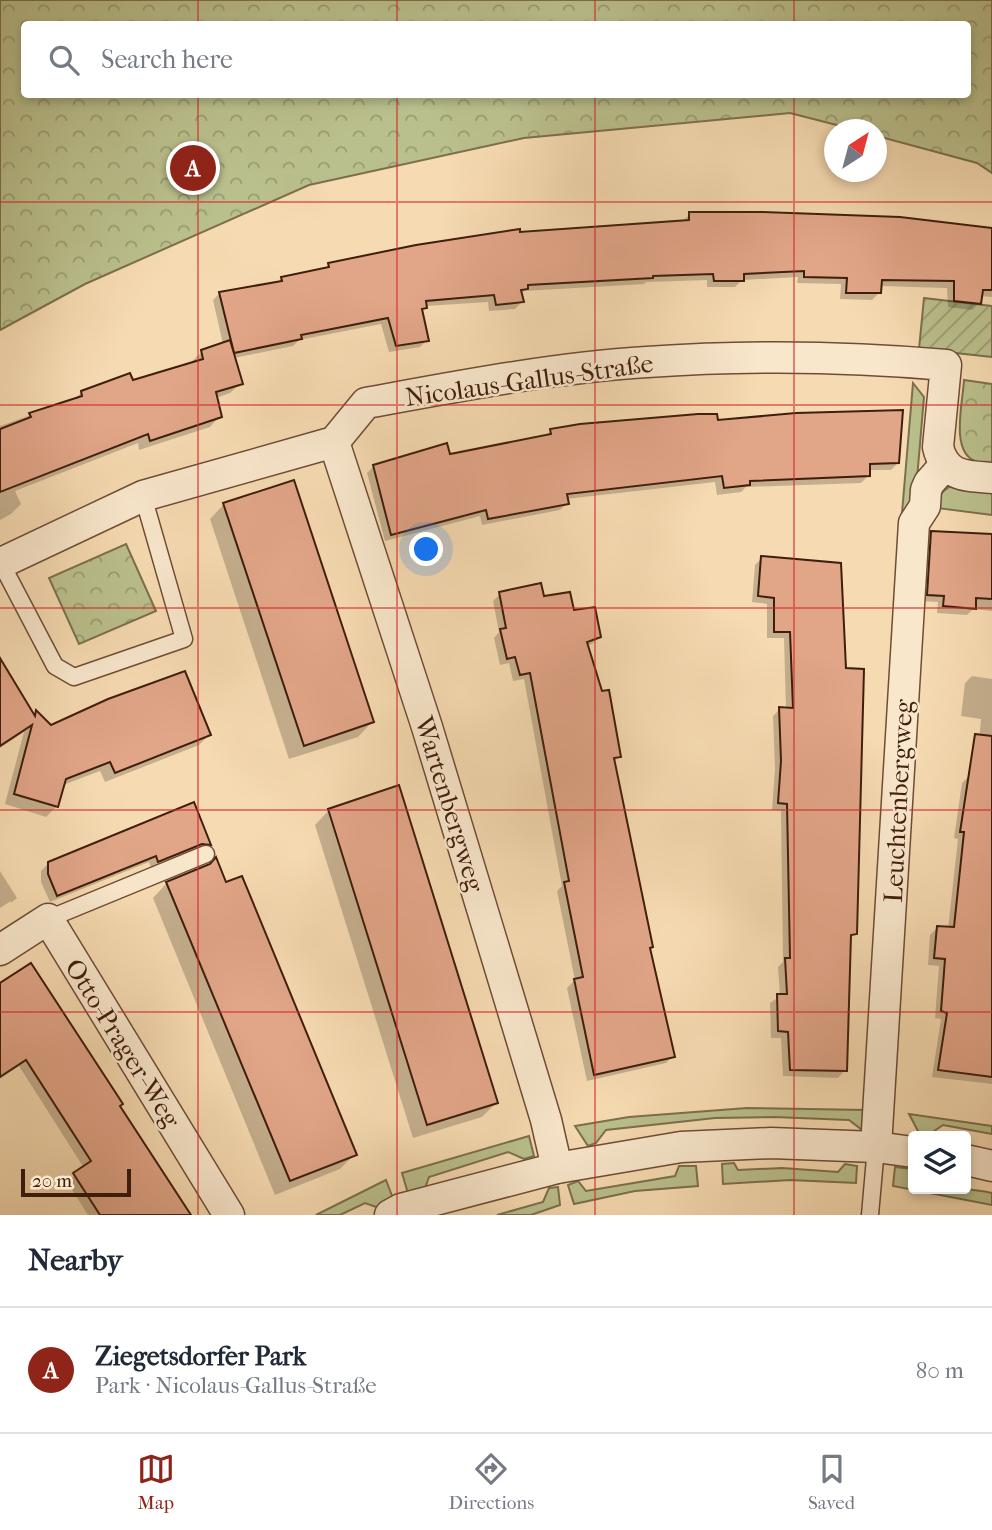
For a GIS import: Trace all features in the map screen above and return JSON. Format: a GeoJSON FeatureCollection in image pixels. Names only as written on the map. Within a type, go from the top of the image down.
{"type":"FeatureCollection","features":[{"type":"Feature","properties":{"kind":"street","name":"Nicolaus-Gallus-Straße"},"geometry":{"type":"LineString","coordinates":[[334,442],[366,403],[505,378],[646,362],[778,357],[886,359],[946,365],[938,447],[945,465]]}},
{"type":"Feature","properties":{"kind":"street"},"geometry":{"type":"LineString","coordinates":[[1,563],[143,496],[334,442]]}},
{"type":"Feature","properties":{"kind":"street","name":"Wartenbergweg"},"geometry":{"type":"LineString","coordinates":[[334,442],[428,727],[558,1168]]}},
{"type":"Feature","properties":{"kind":"street"},"geometry":{"type":"LineString","coordinates":[[945,465],[966,476],[992,478]]}},
{"type":"Feature","properties":{"kind":"street","name":"Leuchtenbergweg"},"geometry":{"type":"LineString","coordinates":[[876,1146],[914,523],[925,506],[929,483],[945,465]]}},
{"type":"Feature","properties":{"kind":"street"},"geometry":{"type":"LineString","coordinates":[[0,950],[48,919]]}},
{"type":"Feature","properties":{"kind":"street","name":"Otto-Prager-Weg"},"geometry":{"type":"LineString","coordinates":[[48,919],[229,1215]]}},
{"type":"Feature","properties":{"kind":"street"},"geometry":{"type":"LineString","coordinates":[[390,1215],[401,1209],[558,1168],[681,1147],[771,1143],[876,1146],[908,1151]]}},
{"type":"Feature","properties":{"kind":"street"},"geometry":{"type":"LineString","coordinates":[[971,1161],[992,1166]]}},
{"type":"Feature","properties":{"kind":"lane"},"geometry":{"type":"LineString","coordinates":[[1,563],[55,666],[74,677],[184,639],[143,496]]}},
{"type":"Feature","properties":{"kind":"lane"},"geometry":{"type":"LineString","coordinates":[[48,919],[206,854]]}},
{"type":"Feature","properties":{"kind":"lane"},"geometry":{"type":"LineString","coordinates":[[870,1215],[876,1146]]}},
{"type":"Feature","properties":{"kind":"green space"},"geometry":{"type":"Polygon","coordinates":[[[0,0],[992,0],[992,173],[977,163],[887,139],[887,119],[824,119],[824,122],[790,113],[524,138],[309,185],[85,284],[0,330],[0,0]]]}},
{"type":"Feature","properties":{"kind":"green space"},"geometry":{"type":"Polygon","coordinates":[[[924,298],[992,306],[992,357],[919,349],[924,298]]]}},
{"type":"Feature","properties":{"kind":"green space"},"geometry":{"type":"Polygon","coordinates":[[[964,380],[992,384],[992,463],[975,461],[967,456],[963,447],[960,425],[964,380]]]}},
{"type":"Feature","properties":{"kind":"green space"},"geometry":{"type":"Polygon","coordinates":[[[913,383],[924,397],[915,502],[902,513],[913,383]]]}},
{"type":"Feature","properties":{"kind":"green space"},"geometry":{"type":"Polygon","coordinates":[[[951,486],[992,491],[992,515],[937,508],[941,495],[951,486]]]}},
{"type":"Feature","properties":{"kind":"green space"},"geometry":{"type":"Polygon","coordinates":[[[126,544],[156,611],[79,644],[49,578],[126,544]]]}},
{"type":"Feature","properties":{"kind":"green space"},"geometry":{"type":"Polygon","coordinates":[[[747,1108],[867,1110],[862,1130],[849,1120],[715,1118],[606,1130],[596,1143],[588,1146],[575,1126],[629,1117],[747,1108]]]}},
{"type":"Feature","properties":{"kind":"green space"},"geometry":{"type":"Polygon","coordinates":[[[909,1114],[992,1126],[992,1134],[943,1125],[934,1131],[918,1131],[909,1114]]]}},
{"type":"Feature","properties":{"kind":"green space"},"geometry":{"type":"Polygon","coordinates":[[[529,1136],[534,1156],[524,1159],[508,1152],[429,1177],[424,1191],[409,1197],[402,1173],[529,1136]]]}},
{"type":"Feature","properties":{"kind":"green space"},"geometry":{"type":"Polygon","coordinates":[[[734,1163],[738,1170],[782,1168],[838,1172],[845,1164],[857,1166],[856,1183],[790,1180],[723,1184],[722,1164],[734,1163]]]}},
{"type":"Feature","properties":{"kind":"green space"},"geometry":{"type":"Polygon","coordinates":[[[679,1166],[696,1166],[698,1186],[635,1191],[574,1204],[568,1185],[578,1181],[586,1191],[675,1176],[679,1166]]]}},
{"type":"Feature","properties":{"kind":"green space"},"geometry":{"type":"Polygon","coordinates":[[[895,1167],[908,1169],[908,1189],[893,1186],[895,1167]]]}},
{"type":"Feature","properties":{"kind":"green space"},"geometry":{"type":"Polygon","coordinates":[[[386,1180],[394,1201],[379,1208],[365,1203],[340,1215],[316,1215],[386,1180]]]}},
{"type":"Feature","properties":{"kind":"green space"},"geometry":{"type":"Polygon","coordinates":[[[558,1187],[560,1205],[531,1215],[497,1215],[543,1202],[549,1188],[558,1187]]]}},
{"type":"Feature","properties":{"kind":"green space"},"geometry":{"type":"Polygon","coordinates":[[[971,1190],[982,1191],[992,1193],[992,1205],[935,1194],[971,1194],[971,1190]]]}},
{"type":"Feature","properties":{"kind":"building"},"geometry":{"type":"Polygon","coordinates":[[[689,212],[900,217],[992,228],[992,290],[983,290],[981,304],[954,301],[954,281],[882,280],[881,293],[846,293],[847,278],[804,277],[804,271],[744,274],[744,281],[714,281],[713,274],[528,285],[528,289],[521,290],[524,302],[496,305],[494,295],[426,301],[427,308],[422,309],[429,341],[396,346],[388,318],[301,335],[302,339],[234,353],[219,292],[282,281],[281,277],[329,267],[328,263],[416,245],[520,229],[520,232],[689,220],[689,212]]]}},
{"type":"Feature","properties":{"kind":"building"},"geometry":{"type":"Polygon","coordinates":[[[230,340],[243,384],[216,392],[222,417],[150,441],[148,434],[0,492],[0,429],[31,417],[29,413],[82,396],[81,391],[130,373],[133,380],[203,359],[201,350],[230,340]]]}},
{"type":"Feature","properties":{"kind":"building"},"geometry":{"type":"Polygon","coordinates":[[[903,410],[899,463],[870,464],[870,476],[750,481],[750,485],[724,488],[722,476],[567,494],[569,504],[488,519],[486,510],[391,535],[373,465],[447,443],[450,454],[551,434],[550,429],[580,424],[698,414],[717,414],[718,420],[796,413],[903,410]]]}},
{"type":"Feature","properties":{"kind":"building"},"geometry":{"type":"Polygon","coordinates":[[[294,480],[374,722],[304,746],[223,503],[294,480]]]}},
{"type":"Feature","properties":{"kind":"building"},"geometry":{"type":"Polygon","coordinates":[[[931,531],[992,534],[992,599],[976,598],[976,609],[943,606],[944,596],[927,595],[931,531]]]}},
{"type":"Feature","properties":{"kind":"building"},"geometry":{"type":"Polygon","coordinates":[[[761,556],[841,563],[846,668],[864,669],[857,934],[851,935],[847,1071],[790,1070],[788,1032],[778,1031],[777,994],[787,994],[785,958],[790,958],[787,804],[778,803],[781,761],[779,707],[793,708],[790,632],[774,632],[774,598],[758,596],[761,556]]]}},
{"type":"Feature","properties":{"kind":"building"},"geometry":{"type":"Polygon","coordinates":[[[541,583],[544,596],[570,592],[574,610],[595,607],[601,637],[587,642],[602,691],[609,690],[621,757],[614,758],[653,947],[650,948],[675,1057],[594,1075],[574,979],[583,977],[564,882],[569,881],[530,673],[520,675],[515,657],[507,659],[500,629],[506,628],[499,592],[541,583]]]}},
{"type":"Feature","properties":{"kind":"building"},"geometry":{"type":"Polygon","coordinates":[[[0,658],[35,716],[36,710],[51,725],[108,699],[185,671],[211,735],[115,773],[110,762],[66,779],[58,807],[14,794],[32,725],[0,746],[0,658]]]}},
{"type":"Feature","properties":{"kind":"building"},"geometry":{"type":"Polygon","coordinates":[[[975,734],[992,736],[992,1077],[938,1070],[947,1013],[941,1011],[945,959],[934,958],[937,926],[954,927],[964,832],[960,832],[975,734]]]}},
{"type":"Feature","properties":{"kind":"building"},"geometry":{"type":"Polygon","coordinates":[[[399,785],[498,1103],[427,1125],[328,809],[399,785]]]}},
{"type":"Feature","properties":{"kind":"building"},"geometry":{"type":"Polygon","coordinates":[[[194,802],[211,845],[202,844],[158,862],[156,856],[57,896],[48,874],[48,862],[194,802]]]}},
{"type":"Feature","properties":{"kind":"building"},"geometry":{"type":"Polygon","coordinates":[[[216,857],[226,882],[242,876],[357,1155],[290,1181],[166,882],[210,864],[216,857]]]}},
{"type":"Feature","properties":{"kind":"building"},"geometry":{"type":"Polygon","coordinates":[[[31,963],[191,1215],[100,1215],[73,1173],[91,1161],[26,1060],[0,1077],[0,983],[31,963]]]}},
{"type":"Feature","properties":{"kind":"place","name":"Ziegetsdorfer Park"},"geometry":{"type":"Point","coordinates":[193,168]}}]}
